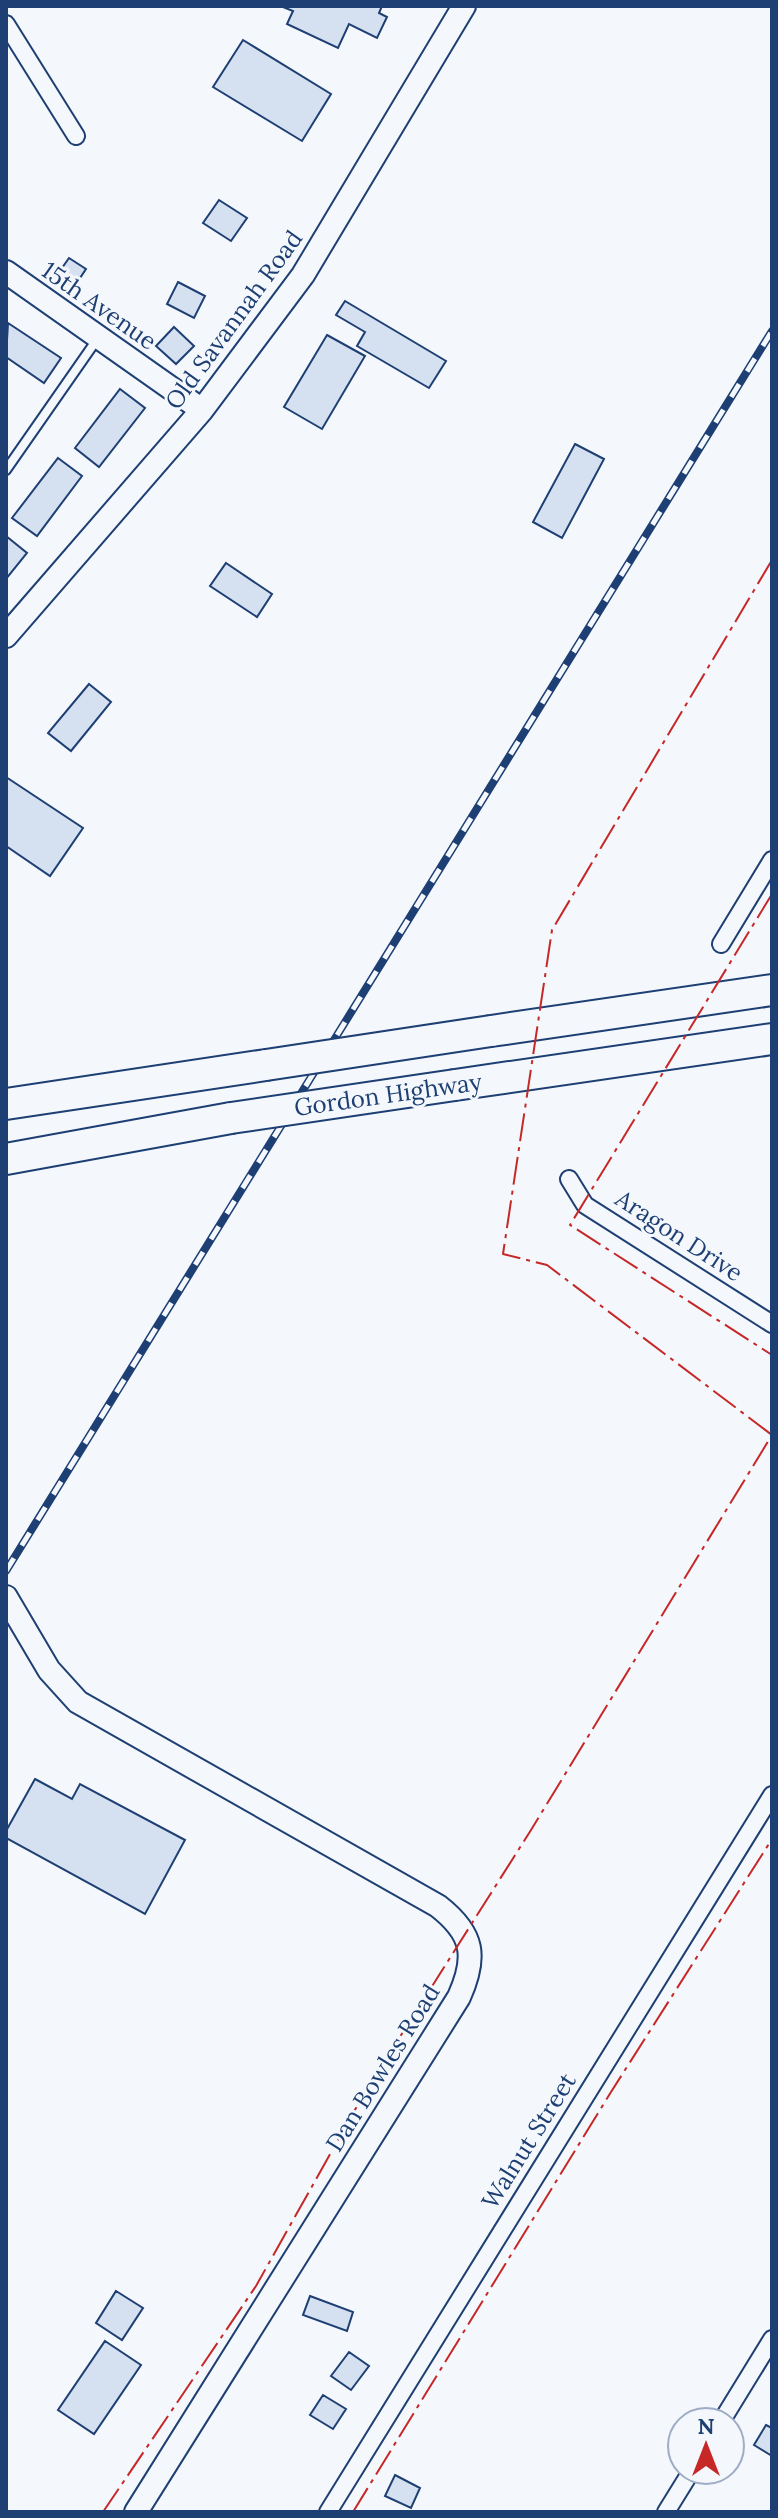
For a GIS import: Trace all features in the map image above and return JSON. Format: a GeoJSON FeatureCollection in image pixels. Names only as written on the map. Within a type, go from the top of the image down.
{"type":"FeatureCollection","features":[{"type":"Feature","properties":{"kind":"highway","name":"Gordon Highway"},"geometry":{"type":"LineString","coordinates":[[6,1104],[772,990]]}},
{"type":"Feature","properties":{"kind":"highway","name":"Gordon Highway"},"geometry":{"type":"LineString","coordinates":[[6,1159],[231,1118],[772,1039]]}},
{"type":"Feature","properties":{"kind":"street","name":"Old Savannah Road"},"geometry":{"type":"LineString","coordinates":[[6,636],[202,410],[303,275],[464,6]]}},
{"type":"Feature","properties":{"kind":"street"},"geometry":{"type":"LineString","coordinates":[[6,24],[76,136]]}},
{"type":"Feature","properties":{"kind":"street","name":"15th Avenue"},"geometry":{"type":"LineString","coordinates":[[6,272],[202,410]]}},
{"type":"Feature","properties":{"kind":"street"},"geometry":{"type":"LineString","coordinates":[[721,944],[772,860]]}},
{"type":"Feature","properties":{"kind":"street","name":"Aragon Drive"},"geometry":{"type":"LineString","coordinates":[[569,1179],[585,1205],[772,1324]]}},
{"type":"Feature","properties":{"kind":"street","name":"Dan Bowles Road"},"geometry":{"type":"LineString","coordinates":[[6,1597],[49,1670],[78,1702],[438,1906],[460,1926],[470,1952],[469,1975],[459,1997],[136,2512]]}},
{"type":"Feature","properties":{"kind":"street","name":"Walnut Street"},"geometry":{"type":"LineString","coordinates":[[328,2512],[772,1795]]}},
{"type":"Feature","properties":{"kind":"street"},"geometry":{"type":"LineString","coordinates":[[731,2406],[772,2339]]}},
{"type":"Feature","properties":{"kind":"street"},"geometry":{"type":"LineString","coordinates":[[666,2512],[682,2486]]}},
{"type":"Feature","properties":{"kind":"lane"},"geometry":{"type":"LineString","coordinates":[[6,470],[98,337]]}},
{"type":"Feature","properties":{"kind":"building"},"geometry":{"type":"Polygon","coordinates":[[[382,6],[379,13],[387,17],[377,38],[349,24],[338,48],[287,24],[293,11],[283,7],[382,6]]]}},
{"type":"Feature","properties":{"kind":"building"},"geometry":{"type":"Polygon","coordinates":[[[243,40],[331,94],[302,141],[213,87],[243,40]]]}},
{"type":"Feature","properties":{"kind":"building"},"geometry":{"type":"Polygon","coordinates":[[[219,200],[247,218],[231,241],[203,223],[219,200]]]}},
{"type":"Feature","properties":{"kind":"building"},"geometry":{"type":"Polygon","coordinates":[[[69,258],[86,269],[74,287],[57,275],[69,258]]]}},
{"type":"Feature","properties":{"kind":"building"},"geometry":{"type":"Polygon","coordinates":[[[178,282],[205,296],[194,318],[167,304],[178,282]]]}},
{"type":"Feature","properties":{"kind":"building"},"geometry":{"type":"Polygon","coordinates":[[[345,301],[446,361],[429,388],[357,346],[365,332],[336,315],[345,301]]]}},
{"type":"Feature","properties":{"kind":"building"},"geometry":{"type":"Polygon","coordinates":[[[8,323],[61,358],[44,383],[6,357],[8,323]]]}},
{"type":"Feature","properties":{"kind":"building"},"geometry":{"type":"Polygon","coordinates":[[[174,327],[194,346],[176,364],[156,346],[174,327]]]}},
{"type":"Feature","properties":{"kind":"building"},"geometry":{"type":"Polygon","coordinates":[[[327,335],[365,356],[322,429],[284,407],[327,335]]]}},
{"type":"Feature","properties":{"kind":"building"},"geometry":{"type":"Polygon","coordinates":[[[120,389],[145,408],[99,467],[75,448],[120,389]]]}},
{"type":"Feature","properties":{"kind":"building"},"geometry":{"type":"Polygon","coordinates":[[[575,444],[604,459],[562,538],[533,522],[575,444]]]}},
{"type":"Feature","properties":{"kind":"building"},"geometry":{"type":"Polygon","coordinates":[[[58,458],[82,476],[37,536],[12,518],[58,458]]]}},
{"type":"Feature","properties":{"kind":"building"},"geometry":{"type":"Polygon","coordinates":[[[6,536],[27,553],[6,579],[6,536]]]}},
{"type":"Feature","properties":{"kind":"building"},"geometry":{"type":"Polygon","coordinates":[[[226,563],[272,594],[257,617],[210,586],[226,563]]]}},
{"type":"Feature","properties":{"kind":"building"},"geometry":{"type":"Polygon","coordinates":[[[89,684],[111,702],[71,751],[48,733],[89,684]]]}},
{"type":"Feature","properties":{"kind":"building"},"geometry":{"type":"Polygon","coordinates":[[[6,777],[83,828],[50,876],[6,846],[6,777]]]}},
{"type":"Feature","properties":{"kind":"building"},"geometry":{"type":"Polygon","coordinates":[[[35,1779],[72,1799],[80,1784],[185,1840],[145,1914],[6,1838],[6,1831],[35,1779]]]}},
{"type":"Feature","properties":{"kind":"building"},"geometry":{"type":"Polygon","coordinates":[[[116,2291],[143,2308],[122,2340],[96,2323],[116,2291]]]}},
{"type":"Feature","properties":{"kind":"building"},"geometry":{"type":"Polygon","coordinates":[[[310,2296],[353,2312],[347,2331],[303,2315],[310,2296]]]}},
{"type":"Feature","properties":{"kind":"building"},"geometry":{"type":"Polygon","coordinates":[[[105,2341],[141,2365],[94,2434],[58,2410],[105,2341]]]}},
{"type":"Feature","properties":{"kind":"building"},"geometry":{"type":"Polygon","coordinates":[[[349,2352],[369,2366],[351,2390],[331,2376],[349,2352]]]}},
{"type":"Feature","properties":{"kind":"building"},"geometry":{"type":"Polygon","coordinates":[[[323,2395],[346,2409],[333,2429],[310,2415],[323,2395]]]}},
{"type":"Feature","properties":{"kind":"building"},"geometry":{"type":"Polygon","coordinates":[[[766,2425],[772,2428],[772,2456],[754,2445],[766,2425]]]}},
{"type":"Feature","properties":{"kind":"building"},"geometry":{"type":"Polygon","coordinates":[[[395,2475],[420,2488],[411,2508],[385,2496],[395,2475]]]}},
{"type":"Feature","properties":{"kind":"railway"},"geometry":{"type":"LineString","coordinates":[[6,1571],[772,331]]}},
{"type":"Feature","properties":{"kind":"power"},"geometry":{"type":"LineString","coordinates":[[772,560],[552,930],[503,1254],[547,1265],[772,1435]]}},
{"type":"Feature","properties":{"kind":"power"},"geometry":{"type":"LineString","coordinates":[[772,894],[570,1225],[772,1355]]}},
{"type":"Feature","properties":{"kind":"power"},"geometry":{"type":"LineString","coordinates":[[103,2512],[256,2286],[365,2092],[531,1830],[772,1435]]}},
{"type":"Feature","properties":{"kind":"power"},"geometry":{"type":"LineString","coordinates":[[353,2512],[611,2092],[772,1839]]}}]}
